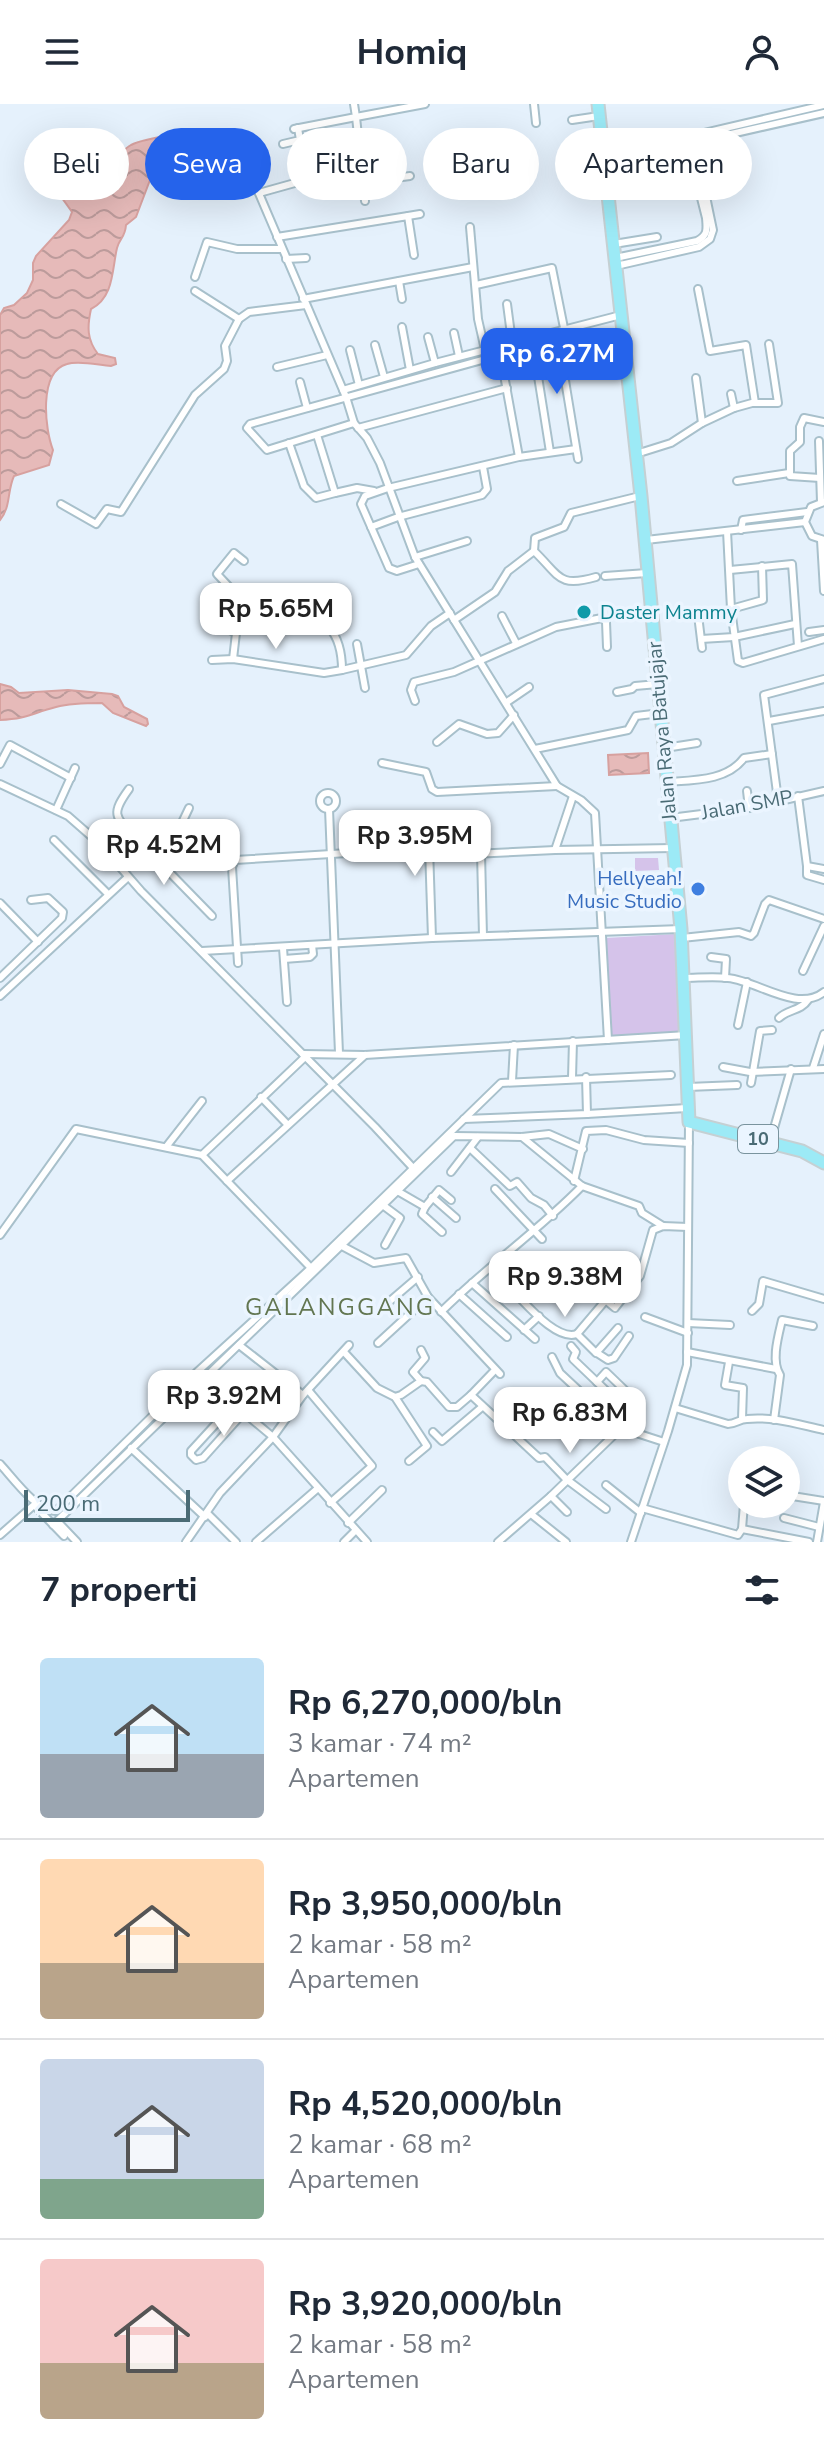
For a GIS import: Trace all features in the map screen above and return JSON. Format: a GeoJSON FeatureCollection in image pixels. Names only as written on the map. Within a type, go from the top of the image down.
{"type":"FeatureCollection","features":[{"type":"Feature","properties":{"kind":"highway","name":"Jalan Raya Batujajar"},"geometry":{"type":"LineString","coordinates":[[598,110],[641,496],[682,934],[689,1122]]}},
{"type":"Feature","properties":{"kind":"highway","name":"10"},"geometry":{"type":"LineString","coordinates":[[689,1122],[811,1154],[824,1163]]}},
{"type":"Feature","properties":{"kind":"street"},"geometry":{"type":"LineString","coordinates":[[354,104],[356,128]]}},
{"type":"Feature","properties":{"kind":"street"},"geometry":{"type":"LineString","coordinates":[[283,144],[300,140],[296,128],[425,104]]}},
{"type":"Feature","properties":{"kind":"street"},"geometry":{"type":"LineString","coordinates":[[534,104],[536,123]]}},
{"type":"Feature","properties":{"kind":"street"},"geometry":{"type":"LineString","coordinates":[[615,262],[704,237],[708,230],[688,146],[691,136],[824,105]]}},
{"type":"Feature","properties":{"kind":"street"},"geometry":{"type":"LineString","coordinates":[[572,120],[598,110]]}},
{"type":"Feature","properties":{"kind":"street"},"geometry":{"type":"LineString","coordinates":[[615,262],[699,247],[710,239],[713,230],[697,153],[700,141],[824,113]]}},
{"type":"Feature","properties":{"kind":"street"},"geometry":{"type":"LineString","coordinates":[[262,200],[345,393],[356,426],[374,450],[417,560],[557,786],[595,813],[608,1040]]}},
{"type":"Feature","properties":{"kind":"street"},"geometry":{"type":"LineString","coordinates":[[277,237],[420,214]]}},
{"type":"Feature","properties":{"kind":"street"},"geometry":{"type":"LineString","coordinates":[[408,216],[414,255]]}},
{"type":"Feature","properties":{"kind":"street"},"geometry":{"type":"LineString","coordinates":[[470,227],[478,319],[485,350]]}},
{"type":"Feature","properties":{"kind":"street"},"geometry":{"type":"LineString","coordinates":[[613,244],[657,237]]}},
{"type":"Feature","properties":{"kind":"street"},"geometry":{"type":"LineString","coordinates":[[195,277],[207,242],[237,249],[282,249]]}},
{"type":"Feature","properties":{"kind":"street"},"geometry":{"type":"LineString","coordinates":[[286,259],[306,258]]}},
{"type":"Feature","properties":{"kind":"street"},"geometry":{"type":"LineString","coordinates":[[61,504],[97,524],[107,509],[121,512],[195,395],[224,369],[227,361],[225,346],[239,319],[249,312],[385,282],[473,267]]}},
{"type":"Feature","properties":{"kind":"street"},"geometry":{"type":"LineString","coordinates":[[476,285],[553,269],[559,333],[578,459]]}},
{"type":"Feature","properties":{"kind":"street"},"geometry":{"type":"LineString","coordinates":[[399,281],[402,299]]}},
{"type":"Feature","properties":{"kind":"street"},"geometry":{"type":"LineString","coordinates":[[698,289],[710,351],[746,345],[755,403]]}},
{"type":"Feature","properties":{"kind":"street"},"geometry":{"type":"LineString","coordinates":[[195,291],[239,319]]}},
{"type":"Feature","properties":{"kind":"street"},"geometry":{"type":"LineString","coordinates":[[507,304],[512,342]]}},
{"type":"Feature","properties":{"kind":"street"},"geometry":{"type":"LineString","coordinates":[[345,393],[384,377],[621,315]]}},
{"type":"Feature","properties":{"kind":"street"},"geometry":{"type":"LineString","coordinates":[[402,327],[410,370]]}},
{"type":"Feature","properties":{"kind":"street"},"geometry":{"type":"LineString","coordinates":[[454,333],[459,356]]}},
{"type":"Feature","properties":{"kind":"street"},"geometry":{"type":"LineString","coordinates":[[507,388],[265,450],[247,426],[345,393],[533,345],[559,333]]}},
{"type":"Feature","properties":{"kind":"street"},"geometry":{"type":"LineString","coordinates":[[428,337],[435,363]]}},
{"type":"Feature","properties":{"kind":"street"},"geometry":{"type":"LineString","coordinates":[[636,454],[671,443],[702,423],[734,408],[778,402],[769,344]]}},
{"type":"Feature","properties":{"kind":"street"},"geometry":{"type":"LineString","coordinates":[[375,345],[384,377]]}},
{"type":"Feature","properties":{"kind":"street"},"geometry":{"type":"LineString","coordinates":[[533,345],[550,452]]}},
{"type":"Feature","properties":{"kind":"street"},"geometry":{"type":"LineString","coordinates":[[350,350],[359,385]]}},
{"type":"Feature","properties":{"kind":"street"},"geometry":{"type":"LineString","coordinates":[[500,353],[519,457]]}},
{"type":"Feature","properties":{"kind":"street"},"geometry":{"type":"LineString","coordinates":[[277,367],[327,355]]}},
{"type":"Feature","properties":{"kind":"street"},"geometry":{"type":"LineString","coordinates":[[696,378],[702,423]]}},
{"type":"Feature","properties":{"kind":"street"},"geometry":{"type":"LineString","coordinates":[[300,382],[307,408]]}},
{"type":"Feature","properties":{"kind":"street"},"geometry":{"type":"LineString","coordinates":[[731,394],[734,408]]}},
{"type":"Feature","properties":{"kind":"street"},"geometry":{"type":"LineString","coordinates":[[820,478],[792,477],[789,473],[790,451],[800,442],[800,427],[804,418],[824,422]]}},
{"type":"Feature","properties":{"kind":"street"},"geometry":{"type":"LineString","coordinates":[[317,435],[335,493]]}},
{"type":"Feature","properties":{"kind":"street"},"geometry":{"type":"LineString","coordinates":[[741,530],[743,520],[807,512],[822,502],[819,441]]}},
{"type":"Feature","properties":{"kind":"street"},"geometry":{"type":"LineString","coordinates":[[289,443],[306,489],[316,498],[357,488],[376,491]]}},
{"type":"Feature","properties":{"kind":"street"},"geometry":{"type":"LineString","coordinates":[[467,541],[417,560],[400,571],[390,570],[361,501],[369,493],[388,488],[519,457],[576,449]]}},
{"type":"Feature","properties":{"kind":"street"},"geometry":{"type":"LineString","coordinates":[[371,527],[482,495],[487,489],[483,467]]}},
{"type":"Feature","properties":{"kind":"street"},"geometry":{"type":"LineString","coordinates":[[737,481],[789,473]]}},
{"type":"Feature","properties":{"kind":"street"},"geometry":{"type":"LineString","coordinates":[[596,577],[577,582],[565,581],[534,551],[534,539],[564,527],[571,513],[641,496]]}},
{"type":"Feature","properties":{"kind":"street"},"geometry":{"type":"LineString","coordinates":[[807,512],[805,522],[812,536],[822,540],[824,591]]}},
{"type":"Feature","properties":{"kind":"street"},"geometry":{"type":"LineString","coordinates":[[644,541],[805,522]]}},
{"type":"Feature","properties":{"kind":"street"},"geometry":{"type":"LineString","coordinates":[[727,531],[731,609],[741,663],[824,639]]}},
{"type":"Feature","properties":{"kind":"street"},"geometry":{"type":"LineString","coordinates":[[212,660],[233,659],[324,673],[406,655],[431,626],[495,592],[508,571],[534,551]]}},
{"type":"Feature","properties":{"kind":"street"},"geometry":{"type":"LineString","coordinates":[[233,659],[236,633],[225,628],[232,590],[217,574],[234,553],[244,561]]}},
{"type":"Feature","properties":{"kind":"street"},"geometry":{"type":"LineString","coordinates":[[730,570],[792,564],[798,646]]}},
{"type":"Feature","properties":{"kind":"street"},"geometry":{"type":"LineString","coordinates":[[731,609],[763,600],[762,566]]}},
{"type":"Feature","properties":{"kind":"street"},"geometry":{"type":"LineString","coordinates":[[605,576],[647,573]]}},
{"type":"Feature","properties":{"kind":"street"},"geometry":{"type":"LineString","coordinates":[[298,592],[308,602],[303,611]]}},
{"type":"Feature","properties":{"kind":"street"},"geometry":{"type":"LineString","coordinates":[[288,609],[303,611],[324,622],[339,640],[342,670]]}},
{"type":"Feature","properties":{"kind":"street"},"geometry":{"type":"LineString","coordinates":[[698,615],[702,648]]}},
{"type":"Feature","properties":{"kind":"street"},"geometry":{"type":"LineString","coordinates":[[502,616],[516,643]]}},
{"type":"Feature","properties":{"kind":"street"},"geometry":{"type":"LineString","coordinates":[[415,701],[411,690],[414,682],[454,672],[556,627],[599,617],[606,622],[607,647]]}},
{"type":"Feature","properties":{"kind":"street"},"geometry":{"type":"LineString","coordinates":[[701,639],[734,637],[795,624]]}},
{"type":"Feature","properties":{"kind":"street"},"geometry":{"type":"LineString","coordinates":[[809,632],[824,630]]}},
{"type":"Feature","properties":{"kind":"street"},"geometry":{"type":"LineString","coordinates":[[357,644],[365,688]]}},
{"type":"Feature","properties":{"kind":"street"},"geometry":{"type":"LineString","coordinates":[[778,800],[764,695],[824,679]]}},
{"type":"Feature","properties":{"kind":"street"},"geometry":{"type":"LineString","coordinates":[[617,692],[635,686],[658,684]]}},
{"type":"Feature","properties":{"kind":"street"},"geometry":{"type":"LineString","coordinates":[[507,702],[529,687]]}},
{"type":"Feature","properties":{"kind":"street"},"geometry":{"type":"LineString","coordinates":[[769,721],[824,711]]}},
{"type":"Feature","properties":{"kind":"street"},"geometry":{"type":"LineString","coordinates":[[535,749],[628,730],[636,716],[661,713]]}},
{"type":"Feature","properties":{"kind":"street"},"geometry":{"type":"LineString","coordinates":[[437,742],[459,724],[480,732],[498,733],[514,715]]}},
{"type":"Feature","properties":{"kind":"street"},"geometry":{"type":"LineString","coordinates":[[665,748],[697,743]]}},
{"type":"Feature","properties":{"kind":"street"},"geometry":{"type":"LineString","coordinates":[[0,764],[10,745],[71,778]]}},
{"type":"Feature","properties":{"kind":"street"},"geometry":{"type":"LineString","coordinates":[[667,782],[722,775],[738,767],[744,758],[772,754]]}},
{"type":"Feature","properties":{"kind":"street"},"geometry":{"type":"LineString","coordinates":[[382,763],[426,772],[432,789],[437,792],[557,786]]}},
{"type":"Feature","properties":{"kind":"street"},"geometry":{"type":"LineString","coordinates":[[56,810],[75,768]]}},
{"type":"Feature","properties":{"kind":"street"},"geometry":{"type":"LineString","coordinates":[[0,784],[68,816],[116,861],[128,877],[414,1169]]}},
{"type":"Feature","properties":{"kind":"street"},"geometry":{"type":"LineString","coordinates":[[129,789],[117,805],[117,820],[212,916]]}},
{"type":"Feature","properties":{"kind":"street"},"geometry":{"type":"LineString","coordinates":[[747,791],[749,808]]}},
{"type":"Feature","properties":{"kind":"street","name":"Jalan SMP"},"geometry":{"type":"LineString","coordinates":[[670,818],[749,808],[824,791]]}},
{"type":"Feature","properties":{"kind":"street"},"geometry":{"type":"LineString","coordinates":[[555,850],[573,796]]}},
{"type":"Feature","properties":{"kind":"street"},"geometry":{"type":"LineString","coordinates":[[798,796],[807,875],[824,880]]}},
{"type":"Feature","properties":{"kind":"street"},"geometry":{"type":"LineString","coordinates":[[154,854],[179,829],[189,808]]}},
{"type":"Feature","properties":{"kind":"street"},"geometry":{"type":"LineString","coordinates":[[329,809],[339,1053]]}},
{"type":"Feature","properties":{"kind":"street"},"geometry":{"type":"LineString","coordinates":[[428,818],[432,938]]}},
{"type":"Feature","properties":{"kind":"street"},"geometry":{"type":"LineString","coordinates":[[116,861],[137,839]]}},
{"type":"Feature","properties":{"kind":"street"},"geometry":{"type":"LineString","coordinates":[[54,840],[108,894]]}},
{"type":"Feature","properties":{"kind":"street"},"geometry":{"type":"LineString","coordinates":[[238,963],[232,867],[235,860],[330,854],[673,848]]}},
{"type":"Feature","properties":{"kind":"street"},"geometry":{"type":"LineString","coordinates":[[481,853],[483,936]]}},
{"type":"Feature","properties":{"kind":"street"},"geometry":{"type":"LineString","coordinates":[[807,866],[824,869]]}},
{"type":"Feature","properties":{"kind":"street"},"geometry":{"type":"LineString","coordinates":[[0,996],[128,877]]}},
{"type":"Feature","properties":{"kind":"street"},"geometry":{"type":"LineString","coordinates":[[0,978],[61,920],[63,914],[48,898],[31,900]]}},
{"type":"Feature","properties":{"kind":"street"},"geometry":{"type":"LineString","coordinates":[[202,951],[483,936],[739,932],[751,936],[769,900],[824,919]]}},
{"type":"Feature","properties":{"kind":"street"},"geometry":{"type":"LineString","coordinates":[[0,903],[38,942]]}},
{"type":"Feature","properties":{"kind":"street"},"geometry":{"type":"LineString","coordinates":[[803,971],[824,926]]}},
{"type":"Feature","properties":{"kind":"street"},"geometry":{"type":"LineString","coordinates":[[284,959],[310,957],[313,954],[312,945]]}},
{"type":"Feature","properties":{"kind":"street"},"geometry":{"type":"LineString","coordinates":[[283,948],[287,1002]]}},
{"type":"Feature","properties":{"kind":"street"},"geometry":{"type":"LineString","coordinates":[[711,957],[726,959],[725,978]]}},
{"type":"Feature","properties":{"kind":"street"},"geometry":{"type":"LineString","coordinates":[[683,978],[725,978],[808,1000]]}},
{"type":"Feature","properties":{"kind":"street"},"geometry":{"type":"LineString","coordinates":[[738,1025],[747,982]]}},
{"type":"Feature","properties":{"kind":"street"},"geometry":{"type":"LineString","coordinates":[[779,1018],[824,992]]}},
{"type":"Feature","properties":{"kind":"street"},"geometry":{"type":"LineString","coordinates":[[751,1083],[760,1031],[763,1028],[772,1030]]}},
{"type":"Feature","properties":{"kind":"street"},"geometry":{"type":"LineString","coordinates":[[813,1068],[824,1034]]}},
{"type":"Feature","properties":{"kind":"street"},"geometry":{"type":"LineString","coordinates":[[202,1155],[304,1055],[365,1055],[687,1035]]}},
{"type":"Feature","properties":{"kind":"street"},"geometry":{"type":"LineString","coordinates":[[572,1078],[573,1041]]}},
{"type":"Feature","properties":{"kind":"street"},"geometry":{"type":"LineString","coordinates":[[512,1081],[514,1045]]}},
{"type":"Feature","properties":{"kind":"street"},"geometry":{"type":"LineString","coordinates":[[227,1181],[365,1055]]}},
{"type":"Feature","properties":{"kind":"street"},"geometry":{"type":"LineString","coordinates":[[723,1067],[752,1071],[824,1069]]}},
{"type":"Feature","properties":{"kind":"street"},"geometry":{"type":"LineString","coordinates":[[770,1142],[791,1069]]}},
{"type":"Feature","properties":{"kind":"street"},"geometry":{"type":"LineString","coordinates":[[0,1464],[39,1505],[56,1511],[499,1084],[586,1077],[671,1075]]}},
{"type":"Feature","properties":{"kind":"street"},"geometry":{"type":"LineString","coordinates":[[586,1077],[587,1114]]}},
{"type":"Feature","properties":{"kind":"street"},"geometry":{"type":"LineString","coordinates":[[688,1087],[737,1085]]}},
{"type":"Feature","properties":{"kind":"street"},"geometry":{"type":"LineString","coordinates":[[261,1097],[287,1124]]}},
{"type":"Feature","properties":{"kind":"street"},"geometry":{"type":"LineString","coordinates":[[166,1147],[202,1101]]}},
{"type":"Feature","properties":{"kind":"street"},"geometry":{"type":"LineString","coordinates":[[464,1119],[688,1108]]}},
{"type":"Feature","properties":{"kind":"street"},"geometry":{"type":"LineString","coordinates":[[631,1542],[684,1380],[688,1333],[689,1122]]}},
{"type":"Feature","properties":{"kind":"street"},"geometry":{"type":"LineString","coordinates":[[0,1235],[74,1129],[202,1155],[311,1268]]}},
{"type":"Feature","properties":{"kind":"street"},"geometry":{"type":"LineString","coordinates":[[574,1181],[588,1131],[606,1130],[644,1140],[689,1143]]}},
{"type":"Feature","properties":{"kind":"street"},"geometry":{"type":"LineString","coordinates":[[55,1523],[454,1136],[552,1134],[583,1149]]}},
{"type":"Feature","properties":{"kind":"street"},"geometry":{"type":"LineString","coordinates":[[451,1172],[478,1137]]}},
{"type":"Feature","properties":{"kind":"street"},"geometry":{"type":"LineString","coordinates":[[522,1137],[574,1181],[639,1206],[644,1215],[663,1226]]}},
{"type":"Feature","properties":{"kind":"street"},"geometry":{"type":"LineString","coordinates":[[470,1148],[510,1186],[517,1182],[553,1216]]}},
{"type":"Feature","properties":{"kind":"street"},"geometry":{"type":"LineString","coordinates":[[441,1312],[553,1216],[582,1186]]}},
{"type":"Feature","properties":{"kind":"street"},"geometry":{"type":"LineString","coordinates":[[495,1189],[542,1239]]}},
{"type":"Feature","properties":{"kind":"street"},"geometry":{"type":"LineString","coordinates":[[442,1232],[422,1214],[439,1190],[451,1200]]}},
{"type":"Feature","properties":{"kind":"street"},"geometry":{"type":"LineString","coordinates":[[399,1192],[425,1207]]}},
{"type":"Feature","properties":{"kind":"street"},"geometry":{"type":"LineString","coordinates":[[432,1197],[456,1218]]}},
{"type":"Feature","properties":{"kind":"street"},"geometry":{"type":"LineString","coordinates":[[384,1206],[400,1217],[385,1245]]}},
{"type":"Feature","properties":{"kind":"street"},"geometry":{"type":"LineString","coordinates":[[528,1277],[543,1260],[553,1257],[616,1307],[638,1279],[652,1231],[663,1226],[688,1227]]}},
{"type":"Feature","properties":{"kind":"street"},"geometry":{"type":"LineString","coordinates":[[342,1246],[374,1263],[405,1257],[428,1297],[497,1372],[452,1408],[413,1371]]}},
{"type":"Feature","properties":{"kind":"street"},"geometry":{"type":"LineString","coordinates":[[390,1301],[418,1277]]}},
{"type":"Feature","properties":{"kind":"street"},"geometry":{"type":"LineString","coordinates":[[753,1277],[824,1299]]}},
{"type":"Feature","properties":{"kind":"street"},"geometry":{"type":"LineString","coordinates":[[752,1311],[759,1304],[763,1281]]}},
{"type":"Feature","properties":{"kind":"street"},"geometry":{"type":"LineString","coordinates":[[472,1283],[535,1339]]}},
{"type":"Feature","properties":{"kind":"street"},"geometry":{"type":"LineString","coordinates":[[514,1292],[559,1333],[569,1336],[577,1334],[605,1301]]}},
{"type":"Feature","properties":{"kind":"street"},"geometry":{"type":"LineString","coordinates":[[459,1294],[507,1337]]}},
{"type":"Feature","properties":{"kind":"street"},"geometry":{"type":"LineString","coordinates":[[378,1343],[428,1297]]}},
{"type":"Feature","properties":{"kind":"street"},"geometry":{"type":"LineString","coordinates":[[524,1330],[539,1316]]}},
{"type":"Feature","properties":{"kind":"street"},"geometry":{"type":"LineString","coordinates":[[645,1317],[688,1333]]}},
{"type":"Feature","properties":{"kind":"street"},"geometry":{"type":"LineString","coordinates":[[774,1420],[782,1320],[813,1326]]}},
{"type":"Feature","properties":{"kind":"street"},"geometry":{"type":"LineString","coordinates":[[688,1323],[730,1325]]}},
{"type":"Feature","properties":{"kind":"street"},"geometry":{"type":"LineString","coordinates":[[596,1353],[618,1328]]}},
{"type":"Feature","properties":{"kind":"street"},"geometry":{"type":"LineString","coordinates":[[577,1334],[596,1353],[610,1360],[629,1336]]}},
{"type":"Feature","properties":{"kind":"street"},"geometry":{"type":"LineString","coordinates":[[239,1345],[306,1392],[372,1466],[330,1503]]}},
{"type":"Feature","properties":{"kind":"street"},"geometry":{"type":"LineString","coordinates":[[189,1541],[220,1493],[273,1437],[306,1392],[349,1345]]}},
{"type":"Feature","properties":{"kind":"street"},"geometry":{"type":"LineString","coordinates":[[571,1346],[576,1352],[573,1359],[622,1406],[620,1420],[623,1430]]}},
{"type":"Feature","properties":{"kind":"street"},"geometry":{"type":"LineString","coordinates":[[404,1375],[413,1371],[425,1358],[421,1350]]}},
{"type":"Feature","properties":{"kind":"street"},"geometry":{"type":"LineString","coordinates":[[344,1352],[377,1388],[395,1397],[427,1446],[409,1461]]}},
{"type":"Feature","properties":{"kind":"street"},"geometry":{"type":"LineString","coordinates":[[687,1352],[776,1369]]}},
{"type":"Feature","properties":{"kind":"street"},"geometry":{"type":"LineString","coordinates":[[552,1357],[560,1373],[623,1430],[664,1442]]}},
{"type":"Feature","properties":{"kind":"street"},"geometry":{"type":"LineString","coordinates":[[729,1362],[725,1386],[743,1387],[742,1419]]}},
{"type":"Feature","properties":{"kind":"street"},"geometry":{"type":"LineString","coordinates":[[597,1382],[606,1372],[634,1399]]}},
{"type":"Feature","properties":{"kind":"street"},"geometry":{"type":"LineString","coordinates":[[205,1380],[273,1437],[367,1542]]}},
{"type":"Feature","properties":{"kind":"street"},"geometry":{"type":"LineString","coordinates":[[395,1397],[421,1381]]}},
{"type":"Feature","properties":{"kind":"street"},"geometry":{"type":"LineString","coordinates":[[471,1395],[538,1458],[545,1457],[566,1479],[606,1509]]}},
{"type":"Feature","properties":{"kind":"street"},"geometry":{"type":"LineString","coordinates":[[235,1403],[191,1451],[196,1460],[203,1458],[245,1411]]}},
{"type":"Feature","properties":{"kind":"street"},"geometry":{"type":"LineString","coordinates":[[433,1432],[442,1441],[482,1407]]}},
{"type":"Feature","properties":{"kind":"street"},"geometry":{"type":"LineString","coordinates":[[675,1408],[728,1424],[742,1419],[774,1420],[824,1430]]}},
{"type":"Feature","properties":{"kind":"street"},"geometry":{"type":"LineString","coordinates":[[498,1542],[623,1430]]}},
{"type":"Feature","properties":{"kind":"street"},"geometry":{"type":"LineString","coordinates":[[131,1448],[236,1542]]}},
{"type":"Feature","properties":{"kind":"street"},"geometry":{"type":"LineString","coordinates":[[0,1470],[77,1542]]}},
{"type":"Feature","properties":{"kind":"street"},"geometry":{"type":"LineString","coordinates":[[606,1485],[641,1510],[738,1535],[743,1518]]}},
{"type":"Feature","properties":{"kind":"street"},"geometry":{"type":"LineString","coordinates":[[256,1542],[317,1489]]}},
{"type":"Feature","properties":{"kind":"street"},"geometry":{"type":"LineString","coordinates":[[348,1523],[382,1490]]}},
{"type":"Feature","properties":{"kind":"street"},"geometry":{"type":"LineString","coordinates":[[551,1496],[567,1512]]}},
{"type":"Feature","properties":{"kind":"street"},"geometry":{"type":"LineString","coordinates":[[800,1497],[824,1501],[817,1542]]}},
{"type":"Feature","properties":{"kind":"street"},"geometry":{"type":"LineString","coordinates":[[8,1542],[0,1535],[34,1505]]}},
{"type":"Feature","properties":{"kind":"street"},"geometry":{"type":"LineString","coordinates":[[531,1514],[566,1542]]}},
{"type":"Feature","properties":{"kind":"street"},"geometry":{"type":"LineString","coordinates":[[784,1518],[821,1523]]}},
{"type":"Feature","properties":{"kind":"street"},"geometry":{"type":"LineString","coordinates":[[55,1523],[64,1536]]}},
{"type":"Feature","properties":{"kind":"street"},"geometry":{"type":"LineString","coordinates":[[742,1529],[809,1542]]}},
{"type":"Feature","properties":{"kind":"street"},"geometry":{"type":"LineString","coordinates":[[344,1542],[355,1531]]}},
{"type":"Feature","properties":{"kind":"shaded area"},"geometry":{"type":"Polygon","coordinates":[[[635,858],[658,858],[659,870],[635,871],[635,858]]]}},
{"type":"Feature","properties":{"kind":"shaded area"},"geometry":{"type":"Polygon","coordinates":[[[676,934],[681,1034],[610,1038],[606,938],[676,934]]]}},
{"type":"Feature","properties":{"kind":"water"},"geometry":{"type":"Polygon","coordinates":[[[145,141],[145,193],[136,217],[126,225],[118,244],[111,282],[104,298],[91,309],[89,327],[92,344],[98,354],[115,358],[116,364],[67,364],[51,378],[46,402],[53,450],[49,465],[14,476],[6,510],[0,520],[0,315],[4,308],[14,305],[27,293],[33,280],[36,256],[69,220],[72,212],[63,200],[129,200],[131,145],[145,141]]]}},
{"type":"Feature","properties":{"kind":"water"},"geometry":{"type":"Polygon","coordinates":[[[0,684],[19,693],[68,690],[112,694],[118,696],[124,707],[147,719],[148,724],[146,726],[113,713],[102,703],[67,705],[0,720],[0,684]]]}},
{"type":"Feature","properties":{"kind":"water"},"geometry":{"type":"Polygon","coordinates":[[[648,753],[649,773],[609,775],[608,755],[648,753]]]}},
{"type":"Feature","properties":{"kind":"place","name":"Daster Mammy"},"geometry":{"type":"Point","coordinates":[584,612]}},
{"type":"Feature","properties":{"kind":"place","name":"Hellyeah! Music Studio"},"geometry":{"type":"Point","coordinates":[698,889]}},
{"type":"Feature","properties":{"kind":"district","name":"GALANGGANG"},"geometry":{"type":"Point","coordinates":[340,1307]}}]}
